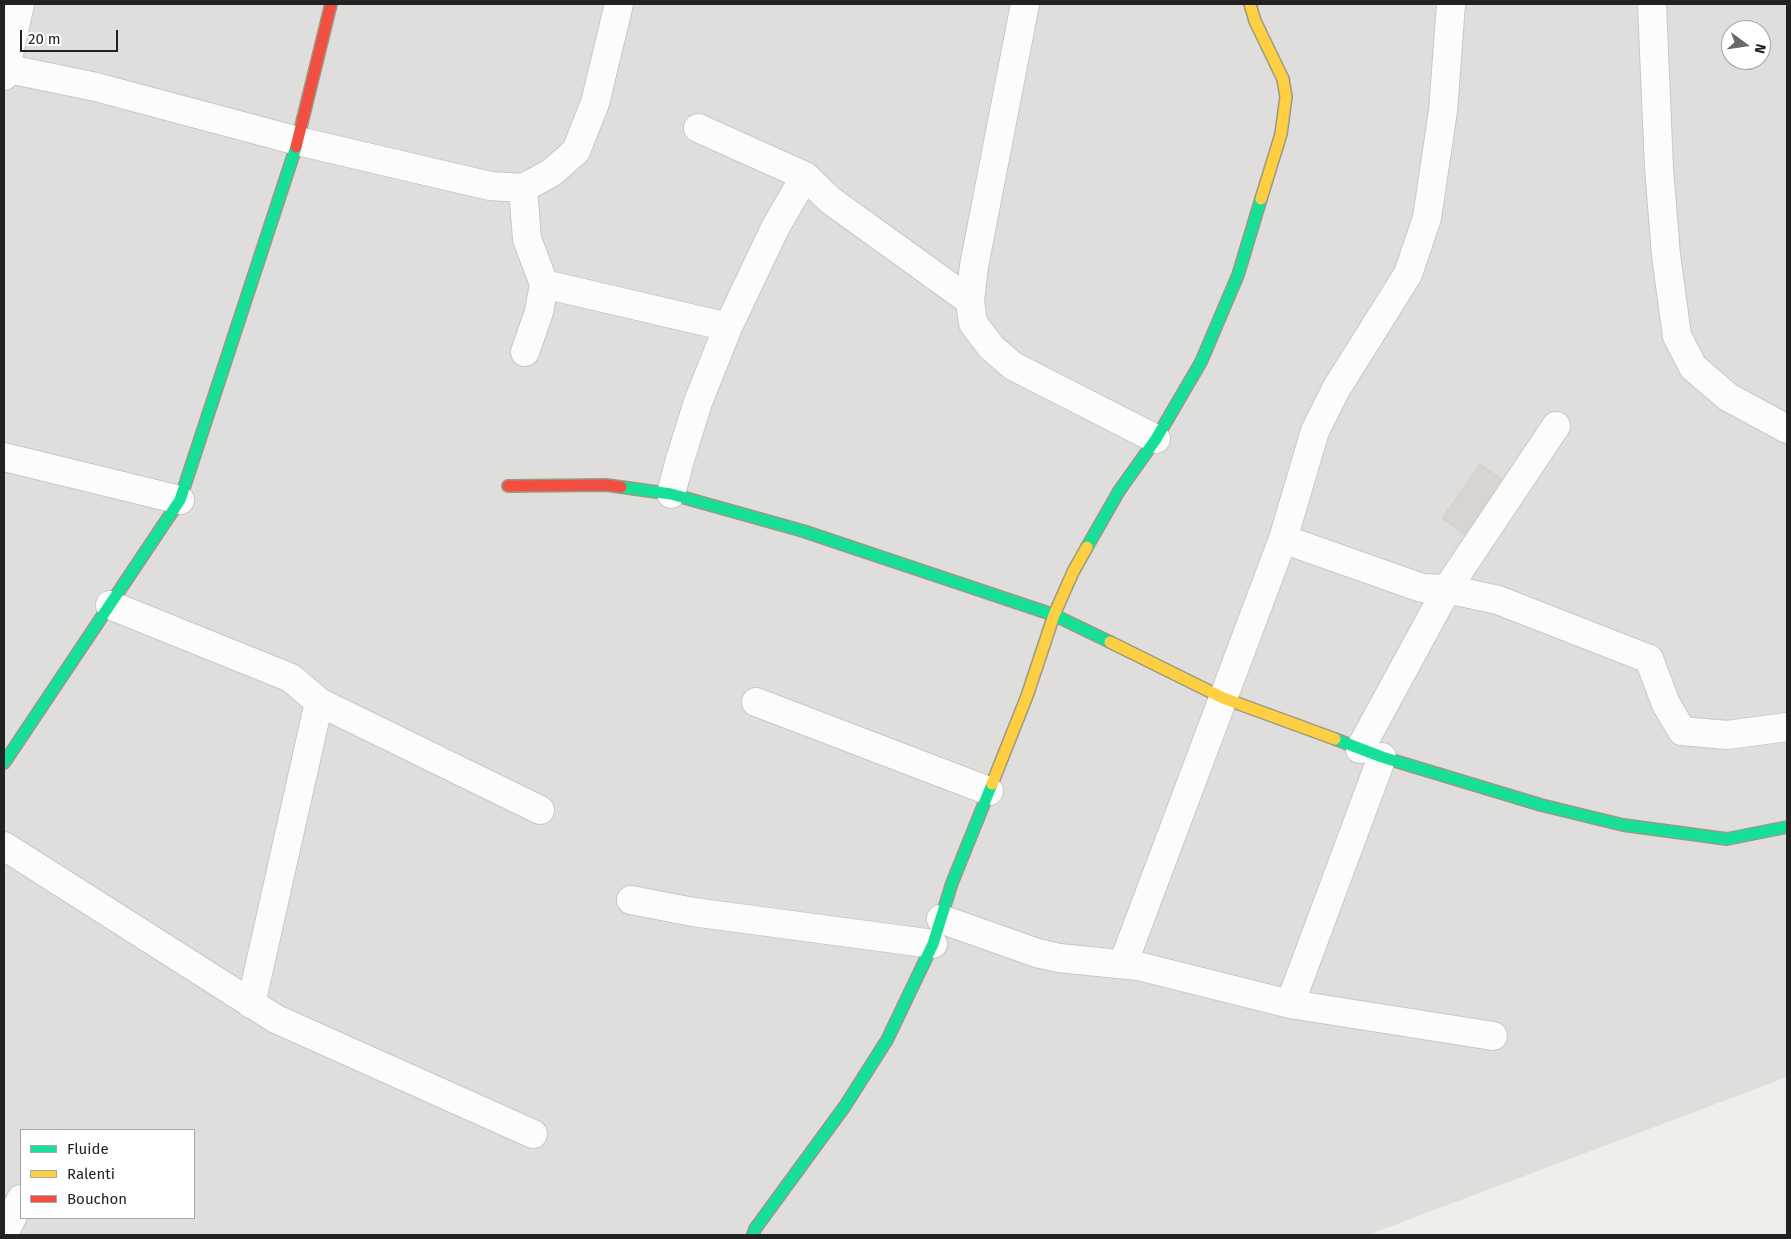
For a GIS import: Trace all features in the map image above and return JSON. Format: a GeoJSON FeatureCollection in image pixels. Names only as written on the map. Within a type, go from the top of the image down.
{"type":"FeatureCollection","features":[{"type":"Feature","properties":{"kind":"street"},"geometry":{"type":"LineString","coordinates":[[20,4],[4,71],[96,87],[298,141],[490,186],[523,188],[551,173],[576,151],[595,103],[619,4]]}},
{"type":"Feature","properties":{"kind":"street"},"geometry":{"type":"LineString","coordinates":[[4,763],[180,500],[298,141],[331,4]]}},
{"type":"Feature","properties":{"kind":"street"},"geometry":{"type":"LineString","coordinates":[[1025,4],[974,266],[970,301],[973,323],[990,347],[1013,366],[1156,439]]}},
{"type":"Feature","properties":{"kind":"street"},"geometry":{"type":"LineString","coordinates":[[753,1235],[754,1230],[840,1114],[887,1040],[937,931],[952,883],[1027,696],[1054,614],[1073,572],[1119,491],[1156,439],[1201,362],[1220,320],[1238,275],[1281,134],[1286,97],[1282,79],[1255,21],[1250,4]]}},
{"type":"Feature","properties":{"kind":"street"},"geometry":{"type":"LineString","coordinates":[[1123,964],[1283,539],[1315,431],[1336,389],[1408,274],[1427,218],[1444,111],[1452,4]]}},
{"type":"Feature","properties":{"kind":"street"},"geometry":{"type":"LineString","coordinates":[[1652,4],[1659,168],[1666,255],[1677,336],[1693,367],[1728,397],[1787,429]]}},
{"type":"Feature","properties":{"kind":"street"},"geometry":{"type":"LineString","coordinates":[[698,128],[804,176],[830,200],[970,301]]}},
{"type":"Feature","properties":{"kind":"street"},"geometry":{"type":"LineString","coordinates":[[671,494],[678,462],[698,402],[728,327],[775,228],[804,176]]}},
{"type":"Feature","properties":{"kind":"street"},"geometry":{"type":"LineString","coordinates":[[523,188],[527,239],[544,284],[539,312],[524,352]]}},
{"type":"Feature","properties":{"kind":"street"},"geometry":{"type":"LineString","coordinates":[[544,284],[728,327]]}},
{"type":"Feature","properties":{"kind":"street"},"geometry":{"type":"LineString","coordinates":[[1290,1004],[1371,753],[1447,589],[1556,426]]}},
{"type":"Feature","properties":{"kind":"street"},"geometry":{"type":"LineString","coordinates":[[4,457],[180,500]]}},
{"type":"Feature","properties":{"kind":"street"},"geometry":{"type":"LineString","coordinates":[[508,486],[606,486],[671,494],[803,531],[1054,614],[1222,698],[1371,753],[1541,805],[1623,825],[1728,839],[1787,827]]}},
{"type":"Feature","properties":{"kind":"street"},"geometry":{"type":"LineString","coordinates":[[1283,539],[1422,588],[1447,589],[1498,600],[1649,659],[1666,704],[1682,731],[1727,735],[1787,727]]}},
{"type":"Feature","properties":{"kind":"street"},"geometry":{"type":"LineString","coordinates":[[110,605],[291,678],[320,702],[540,810]]}},
{"type":"Feature","properties":{"kind":"street"},"geometry":{"type":"LineString","coordinates":[[251,1004],[320,702]]}},
{"type":"Feature","properties":{"kind":"street"},"geometry":{"type":"LineString","coordinates":[[756,702],[989,791]]}},
{"type":"Feature","properties":{"kind":"street"},"geometry":{"type":"LineString","coordinates":[[4,846],[276,1019],[533,1134]]}},
{"type":"Feature","properties":{"kind":"street"},"geometry":{"type":"LineString","coordinates":[[631,900],[693,912],[937,931],[1059,958],[1138,966],[1290,1004],[1493,1036]]}},
{"type":"Feature","properties":{"kind":"street"},"geometry":{"type":"LineString","coordinates":[[4,1234],[20,1201]]}},
{"type":"Feature","properties":{"kind":"shaded area"},"geometry":{"type":"Polygon","coordinates":[[[4,4],[1787,4],[1787,1077],[1368,1235],[4,1235],[4,4]]]}},
{"type":"Feature","properties":{"kind":"building"},"geometry":{"type":"Polygon","coordinates":[[[1480,464],[1507,483],[1469,538],[1442,518],[1480,464]]]}},
{"type":"Feature","properties":{"kind":"traffic: fast"},"geometry":{"type":"LineString","coordinates":[[4,763],[180,500],[296,147]]}},
{"type":"Feature","properties":{"kind":"traffic: fast"},"geometry":{"type":"LineString","coordinates":[[1087,547],[1119,491],[1156,439],[1201,362],[1238,275],[1261,199]]}},
{"type":"Feature","properties":{"kind":"traffic: fast"},"geometry":{"type":"LineString","coordinates":[[621,487],[671,494],[803,531],[1054,615],[1110,642]]}},
{"type":"Feature","properties":{"kind":"traffic: fast"},"geometry":{"type":"LineString","coordinates":[[1335,739],[1382,757],[1541,805],[1623,825],[1727,839],[1787,827]]}},
{"type":"Feature","properties":{"kind":"traffic: fast"},"geometry":{"type":"LineString","coordinates":[[753,1235],[755,1229],[845,1106],[887,1040],[933,944],[952,883],[992,784]]}},
{"type":"Feature","properties":{"kind":"traffic: slow"},"geometry":{"type":"LineString","coordinates":[[1250,4],[1255,21],[1283,79],[1286,97],[1281,134],[1261,199]]}},
{"type":"Feature","properties":{"kind":"traffic: slow"},"geometry":{"type":"LineString","coordinates":[[992,784],[1027,696],[1054,615],[1073,572],[1087,547]]}},
{"type":"Feature","properties":{"kind":"traffic: slow"},"geometry":{"type":"LineString","coordinates":[[1110,642],[1223,698],[1335,739]]}},
{"type":"Feature","properties":{"kind":"traffic: jam"},"geometry":{"type":"LineString","coordinates":[[296,147],[331,4]]}},
{"type":"Feature","properties":{"kind":"traffic: jam"},"geometry":{"type":"LineString","coordinates":[[508,486],[606,485],[621,487]]}}]}
